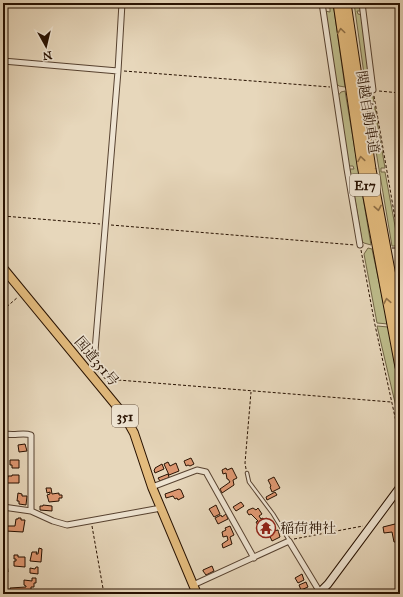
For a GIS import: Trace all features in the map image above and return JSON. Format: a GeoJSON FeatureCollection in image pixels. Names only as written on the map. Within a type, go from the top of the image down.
{"type":"FeatureCollection","features":[{"type":"Feature","properties":{"kind":"highway","name":"関越自動車道"},"geometry":{"type":"LineString","coordinates":[[338,3],[362,165],[400,367]]}},
{"type":"Feature","properties":{"kind":"highway","name":"関越自動車道"},"geometry":{"type":"LineString","coordinates":[[346,3],[371,169],[400,324]]}},
{"type":"Feature","properties":{"kind":"highway","name":"国道351号"},"geometry":{"type":"LineString","coordinates":[[3,268],[92,370],[128,421],[134,433],[152,487],[197,594]]}},
{"type":"Feature","properties":{"kind":"main road"},"geometry":{"type":"LineString","coordinates":[[320,594],[400,487]]}},
{"type":"Feature","properties":{"kind":"street"},"geometry":{"type":"LineString","coordinates":[[92,370],[106,224],[122,3]]}},
{"type":"Feature","properties":{"kind":"street"},"geometry":{"type":"LineString","coordinates":[[322,3],[334,88],[360,245]]}},
{"type":"Feature","properties":{"kind":"street"},"geometry":{"type":"LineString","coordinates":[[362,3],[373,90]]}},
{"type":"Feature","properties":{"kind":"street"},"geometry":{"type":"LineString","coordinates":[[3,61],[118,71]]}},
{"type":"Feature","properties":{"kind":"street"},"geometry":{"type":"LineString","coordinates":[[3,433],[7,435],[31,435],[31,511]]}},
{"type":"Feature","properties":{"kind":"street"},"geometry":{"type":"LineString","coordinates":[[152,487],[197,470],[206,472],[254,558]]}},
{"type":"Feature","properties":{"kind":"street"},"geometry":{"type":"LineString","coordinates":[[3,507],[31,511],[53,521],[67,525],[161,508]]}},
{"type":"Feature","properties":{"kind":"street"},"geometry":{"type":"LineString","coordinates":[[193,585],[289,541],[320,594]]}},
{"type":"Feature","properties":{"kind":"street"},"geometry":{"type":"LineString","coordinates":[[3,586],[5,594]]}},
{"type":"Feature","properties":{"kind":"lane"},"geometry":{"type":"LineString","coordinates":[[247,473],[249,482],[289,541]]}},
{"type":"Feature","properties":{"kind":"path"},"geometry":{"type":"LineString","coordinates":[[118,71],[334,88]]}},
{"type":"Feature","properties":{"kind":"path"},"geometry":{"type":"LineString","coordinates":[[392,248],[400,247],[373,90],[400,92]]}},
{"type":"Feature","properties":{"kind":"path"},"geometry":{"type":"LineString","coordinates":[[3,216],[360,245],[400,440]]}},
{"type":"Feature","properties":{"kind":"path"},"geometry":{"type":"LineString","coordinates":[[3,310],[24,293]]}},
{"type":"Feature","properties":{"kind":"path"},"geometry":{"type":"LineString","coordinates":[[92,370],[108,379],[392,402]]}},
{"type":"Feature","properties":{"kind":"path"},"geometry":{"type":"LineString","coordinates":[[247,473],[245,462],[251,391]]}},
{"type":"Feature","properties":{"kind":"path"},"geometry":{"type":"LineString","coordinates":[[91,521],[104,594]]}},
{"type":"Feature","properties":{"kind":"path"},"geometry":{"type":"LineString","coordinates":[[289,541],[362,526],[370,528]]}},
{"type":"Feature","properties":{"kind":"shaded area"},"geometry":{"type":"Polygon","coordinates":[[[324,3],[333,3],[345,87],[339,86],[336,83],[325,11],[330,12],[330,8],[324,7],[324,3]]]}},
{"type":"Feature","properties":{"kind":"shaded area"},"geometry":{"type":"Polygon","coordinates":[[[354,3],[360,3],[362,11],[357,11],[358,14],[362,15],[370,88],[366,88],[354,3]]]}},
{"type":"Feature","properties":{"kind":"shaded area"},"geometry":{"type":"Polygon","coordinates":[[[345,91],[371,245],[362,241],[350,169],[354,169],[353,166],[349,166],[337,97],[341,92],[345,91]]]}},
{"type":"Feature","properties":{"kind":"shaded area"},"geometry":{"type":"Polygon","coordinates":[[[366,92],[370,92],[373,96],[385,168],[381,168],[381,172],[385,172],[398,242],[396,246],[392,246],[366,92]]]}},
{"type":"Feature","properties":{"kind":"shaded area"},"geometry":{"type":"Polygon","coordinates":[[[368,248],[372,249],[388,324],[377,323],[364,254],[368,248]]]}},
{"type":"Feature","properties":{"kind":"shaded area"},"geometry":{"type":"Polygon","coordinates":[[[377,326],[388,327],[400,382],[400,424],[377,326]]]}},
{"type":"Feature","properties":{"kind":"building"},"geometry":{"type":"Polygon","coordinates":[[[25,444],[27,451],[19,452],[18,445],[25,444]]]}},
{"type":"Feature","properties":{"kind":"building"},"geometry":{"type":"Polygon","coordinates":[[[191,458],[194,464],[186,466],[184,461],[191,458]]]}},
{"type":"Feature","properties":{"kind":"building"},"geometry":{"type":"Polygon","coordinates":[[[10,460],[19,460],[19,468],[12,468],[12,465],[10,465],[10,460]]]}},
{"type":"Feature","properties":{"kind":"building"},"geometry":{"type":"Polygon","coordinates":[[[168,462],[170,466],[176,463],[179,471],[169,475],[164,464],[168,462]]]}},
{"type":"Feature","properties":{"kind":"building"},"geometry":{"type":"Polygon","coordinates":[[[162,464],[164,469],[155,473],[155,468],[162,464]]]}},
{"type":"Feature","properties":{"kind":"building"},"geometry":{"type":"Polygon","coordinates":[[[226,468],[227,470],[232,468],[237,478],[233,480],[234,485],[222,493],[220,489],[230,482],[227,479],[226,473],[223,474],[222,470],[226,468]]]}},
{"type":"Feature","properties":{"kind":"building"},"geometry":{"type":"Polygon","coordinates":[[[168,474],[168,478],[160,481],[158,478],[168,474]]]}},
{"type":"Feature","properties":{"kind":"building"},"geometry":{"type":"Polygon","coordinates":[[[19,475],[19,483],[7,483],[8,476],[19,475]]]}},
{"type":"Feature","properties":{"kind":"building"},"geometry":{"type":"Polygon","coordinates":[[[274,477],[280,488],[272,492],[268,480],[274,477]]]}},
{"type":"Feature","properties":{"kind":"building"},"geometry":{"type":"Polygon","coordinates":[[[46,488],[51,488],[52,494],[59,493],[59,495],[62,495],[62,498],[59,498],[59,501],[49,502],[47,495],[50,494],[50,492],[47,493],[46,488]]]}},
{"type":"Feature","properties":{"kind":"building"},"geometry":{"type":"Polygon","coordinates":[[[179,489],[184,497],[178,500],[173,496],[166,498],[165,494],[179,489]]]}},
{"type":"Feature","properties":{"kind":"building"},"geometry":{"type":"Polygon","coordinates":[[[275,492],[277,495],[267,500],[266,497],[275,492]]]}},
{"type":"Feature","properties":{"kind":"building"},"geometry":{"type":"Polygon","coordinates":[[[18,493],[22,494],[22,496],[27,496],[26,505],[19,504],[19,501],[17,501],[18,493]]]}},
{"type":"Feature","properties":{"kind":"building"},"geometry":{"type":"Polygon","coordinates":[[[241,502],[244,506],[236,511],[233,507],[241,502]]]}},
{"type":"Feature","properties":{"kind":"building"},"geometry":{"type":"Polygon","coordinates":[[[216,505],[220,514],[214,517],[209,509],[216,505]]]}},
{"type":"Feature","properties":{"kind":"building"},"geometry":{"type":"Polygon","coordinates":[[[40,506],[52,506],[52,511],[40,510],[40,506]]]}},
{"type":"Feature","properties":{"kind":"building"},"geometry":{"type":"Polygon","coordinates":[[[253,508],[256,510],[258,508],[262,514],[259,516],[261,519],[263,518],[264,520],[267,518],[269,520],[259,527],[256,522],[258,521],[247,512],[253,508]]]}},
{"type":"Feature","properties":{"kind":"building"},"geometry":{"type":"Polygon","coordinates":[[[226,514],[228,519],[218,524],[215,518],[221,515],[222,517],[226,514]]]}},
{"type":"Feature","properties":{"kind":"building"},"geometry":{"type":"Polygon","coordinates":[[[18,518],[25,520],[23,532],[6,531],[7,526],[15,526],[16,519],[18,518]]]}},
{"type":"Feature","properties":{"kind":"building"},"geometry":{"type":"Polygon","coordinates":[[[400,524],[399,542],[394,542],[392,532],[384,533],[383,527],[400,524]]]}},
{"type":"Feature","properties":{"kind":"building"},"geometry":{"type":"Polygon","coordinates":[[[230,526],[234,535],[230,537],[232,544],[223,548],[222,544],[228,540],[227,536],[223,537],[222,532],[226,530],[225,528],[230,526]]]}},
{"type":"Feature","properties":{"kind":"building"},"geometry":{"type":"Polygon","coordinates":[[[278,530],[280,537],[272,541],[268,532],[278,530]]]}},
{"type":"Feature","properties":{"kind":"building"},"geometry":{"type":"Polygon","coordinates":[[[39,548],[42,549],[41,562],[30,561],[32,552],[37,552],[36,554],[38,554],[39,548]]]}},
{"type":"Feature","properties":{"kind":"building"},"geometry":{"type":"Polygon","coordinates":[[[14,555],[18,555],[18,557],[25,557],[25,567],[14,566],[14,561],[16,561],[16,559],[14,559],[14,555]]]}},
{"type":"Feature","properties":{"kind":"building"},"geometry":{"type":"Polygon","coordinates":[[[3,563],[7,563],[8,572],[3,572],[3,563]]]}},
{"type":"Feature","properties":{"kind":"building"},"geometry":{"type":"Polygon","coordinates":[[[212,566],[214,571],[206,575],[203,570],[212,566]]]}},
{"type":"Feature","properties":{"kind":"building"},"geometry":{"type":"Polygon","coordinates":[[[38,567],[38,574],[30,573],[30,568],[35,569],[38,567]]]}},
{"type":"Feature","properties":{"kind":"building"},"geometry":{"type":"Polygon","coordinates":[[[302,574],[304,580],[298,583],[295,578],[302,574]]]}},
{"type":"Feature","properties":{"kind":"building"},"geometry":{"type":"Polygon","coordinates":[[[32,578],[36,578],[36,583],[34,583],[34,587],[31,587],[31,590],[28,590],[28,592],[11,592],[10,588],[26,587],[24,585],[24,580],[32,581],[32,578]]]}},
{"type":"Feature","properties":{"kind":"building"},"geometry":{"type":"Polygon","coordinates":[[[306,582],[308,587],[301,590],[299,585],[306,582]]]}},
{"type":"Feature","properties":{"kind":"place","name":"稲荷神社"},"geometry":{"type":"Point","coordinates":[266,528]}}]}
